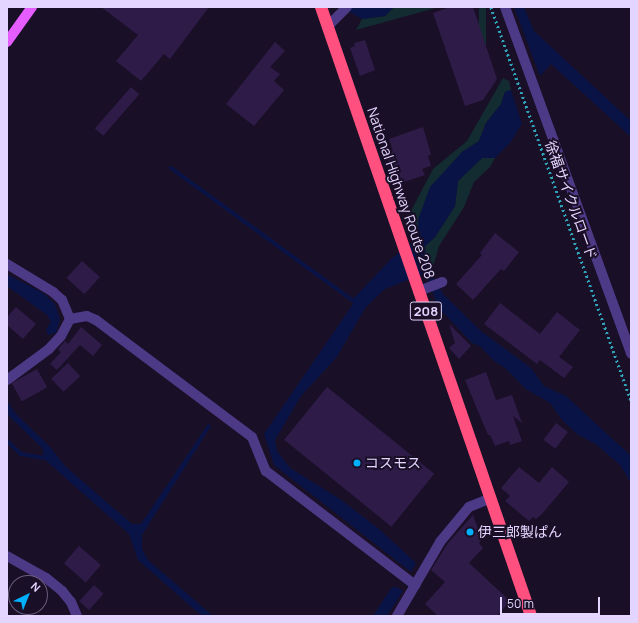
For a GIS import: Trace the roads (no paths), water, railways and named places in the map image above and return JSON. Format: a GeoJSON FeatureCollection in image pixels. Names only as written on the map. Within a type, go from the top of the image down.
{"type":"FeatureCollection","features":[{"type":"Feature","properties":{"kind":"highway","name":"National Highway Route 208"},"geometry":{"type":"LineString","coordinates":[[320,7],[423,289],[531,616]]}},
{"type":"Feature","properties":{"kind":"main road"},"geometry":{"type":"LineString","coordinates":[[9,35],[32,7]]}},
{"type":"Feature","properties":{"kind":"street"},"geometry":{"type":"LineString","coordinates":[[505,7],[631,354]]}},
{"type":"Feature","properties":{"kind":"street"},"geometry":{"type":"LineString","coordinates":[[327,27],[345,10]]}},
{"type":"Feature","properties":{"kind":"street"},"geometry":{"type":"LineString","coordinates":[[7,264],[53,292],[62,300],[70,319]]}},
{"type":"Feature","properties":{"kind":"street"},"geometry":{"type":"LineString","coordinates":[[423,289],[442,282]]}},
{"type":"Feature","properties":{"kind":"street"},"geometry":{"type":"LineString","coordinates":[[70,319],[86,316],[96,320],[252,437],[266,471],[415,585]]}},
{"type":"Feature","properties":{"kind":"street"},"geometry":{"type":"LineString","coordinates":[[7,380],[49,349],[61,336],[70,319]]}},
{"type":"Feature","properties":{"kind":"street"},"geometry":{"type":"LineString","coordinates":[[398,616],[440,542],[469,507],[491,498]]}},
{"type":"Feature","properties":{"kind":"street"},"geometry":{"type":"LineString","coordinates":[[7,556],[46,578],[62,591],[71,602],[77,616]]}},
{"type":"Feature","properties":{"kind":"waterway"},"geometry":{"type":"LineString","coordinates":[[171,168],[352,300]]}},
{"type":"Feature","properties":{"kind":"waterway"},"geometry":{"type":"LineString","coordinates":[[7,441],[21,454],[43,458]]}},
{"type":"Feature","properties":{"kind":"place","name":"コスモス"},"geometry":{"type":"Point","coordinates":[357,463]}},
{"type":"Feature","properties":{"kind":"place","name":"伊三郎製ぱん"},"geometry":{"type":"Point","coordinates":[470,532]}}]}
